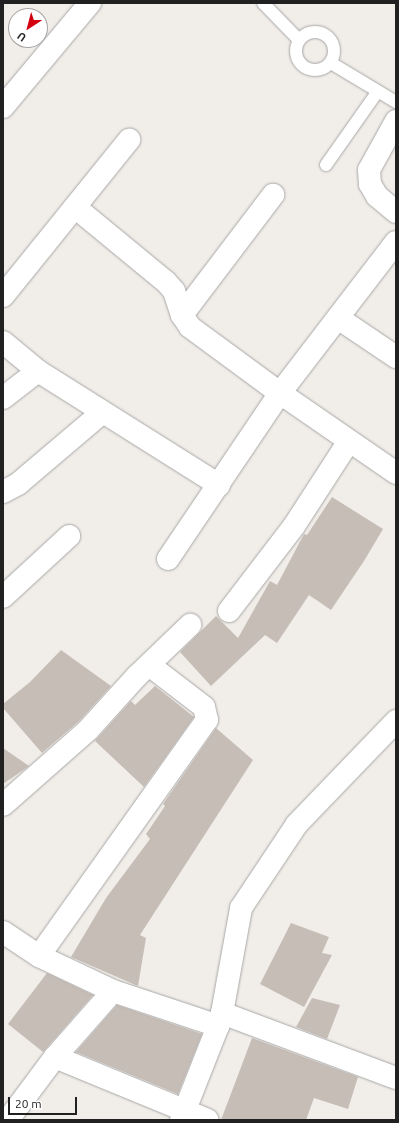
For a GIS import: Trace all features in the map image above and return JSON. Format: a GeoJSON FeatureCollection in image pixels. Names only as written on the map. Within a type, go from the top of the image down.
{"type":"FeatureCollection","features":[{"type":"Feature","properties":{"kind":"street"},"geometry":{"type":"LineString","coordinates":[[3,107],[90,3]]}},
{"type":"Feature","properties":{"kind":"street"},"geometry":{"type":"LineString","coordinates":[[396,121],[369,170],[370,184],[377,196],[396,212]]}},
{"type":"Feature","properties":{"kind":"street"},"geometry":{"type":"LineString","coordinates":[[3,296],[128,140]]}},
{"type":"Feature","properties":{"kind":"street"},"geometry":{"type":"LineString","coordinates":[[182,315],[273,196]]}},
{"type":"Feature","properties":{"kind":"street"},"geometry":{"type":"LineString","coordinates":[[75,207],[174,290],[182,315],[195,331],[280,394],[396,473]]}},
{"type":"Feature","properties":{"kind":"street"},"geometry":{"type":"LineString","coordinates":[[168,559],[280,394],[396,242]]}},
{"type":"Feature","properties":{"kind":"street"},"geometry":{"type":"LineString","coordinates":[[338,318],[396,357]]}},
{"type":"Feature","properties":{"kind":"street"},"geometry":{"type":"LineString","coordinates":[[3,342],[38,371],[219,485]]}},
{"type":"Feature","properties":{"kind":"street"},"geometry":{"type":"LineString","coordinates":[[3,398],[38,371]]}},
{"type":"Feature","properties":{"kind":"street"},"geometry":{"type":"LineString","coordinates":[[3,492],[18,484],[103,412]]}},
{"type":"Feature","properties":{"kind":"street"},"geometry":{"type":"LineString","coordinates":[[229,611],[294,526],[349,440]]}},
{"type":"Feature","properties":{"kind":"street"},"geometry":{"type":"LineString","coordinates":[[3,597],[69,536]]}},
{"type":"Feature","properties":{"kind":"street"},"geometry":{"type":"LineString","coordinates":[[3,805],[88,730],[149,665],[190,626]]}},
{"type":"Feature","properties":{"kind":"street"},"geometry":{"type":"LineString","coordinates":[[39,956],[207,720],[204,707],[149,665]]}},
{"type":"Feature","properties":{"kind":"street"},"geometry":{"type":"LineString","coordinates":[[183,1115],[220,1019],[241,908],[297,824],[396,721]]}},
{"type":"Feature","properties":{"kind":"street"},"geometry":{"type":"LineString","coordinates":[[3,932],[39,956],[113,991],[220,1019],[396,1078]]}},
{"type":"Feature","properties":{"kind":"street"},"geometry":{"type":"LineString","coordinates":[[8,1120],[55,1057],[113,991]]}},
{"type":"Feature","properties":{"kind":"street"},"geometry":{"type":"LineString","coordinates":[[55,1057],[183,1115],[208,1120]]}},
{"type":"Feature","properties":{"kind":"lane"},"geometry":{"type":"LineString","coordinates":[[262,3],[298,40]]}},
{"type":"Feature","properties":{"kind":"lane"},"geometry":{"type":"LineString","coordinates":[[311,32],[326,35],[334,48],[331,63],[318,71],[304,68],[295,55],[298,40],[311,32]]}},
{"type":"Feature","properties":{"kind":"lane"},"geometry":{"type":"LineString","coordinates":[[331,63],[396,102]]}},
{"type":"Feature","properties":{"kind":"lane"},"geometry":{"type":"LineString","coordinates":[[326,165],[378,92]]}},
{"type":"Feature","properties":{"kind":"building"},"geometry":{"type":"Polygon","coordinates":[[[332,497],[383,529],[364,561],[331,610],[309,595],[277,643],[265,635],[211,686],[180,652],[216,616],[238,638],[270,581],[277,585],[304,534],[307,535],[332,497]]]}},
{"type":"Feature","properties":{"kind":"building"},"geometry":{"type":"Polygon","coordinates":[[[61,650],[111,686],[79,721],[42,753],[3,708],[3,704],[30,682],[61,650]]]}},
{"type":"Feature","properties":{"kind":"building"},"geometry":{"type":"Polygon","coordinates":[[[155,686],[194,717],[144,787],[95,741],[131,701],[135,705],[155,686]]]}},
{"type":"Feature","properties":{"kind":"building"},"geometry":{"type":"Polygon","coordinates":[[[216,728],[253,760],[140,935],[146,938],[138,986],[71,957],[106,898],[150,839],[146,834],[165,806],[163,804],[216,728]]]}},
{"type":"Feature","properties":{"kind":"building"},"geometry":{"type":"Polygon","coordinates":[[[3,748],[29,766],[3,784],[3,748]]]}},
{"type":"Feature","properties":{"kind":"building"},"geometry":{"type":"Polygon","coordinates":[[[291,923],[329,937],[322,953],[332,955],[304,1007],[260,984],[291,923]]]}},
{"type":"Feature","properties":{"kind":"building"},"geometry":{"type":"Polygon","coordinates":[[[47,973],[93,995],[43,1052],[8,1024],[47,973]]]}},
{"type":"Feature","properties":{"kind":"building"},"geometry":{"type":"Polygon","coordinates":[[[312,998],[340,1005],[327,1039],[296,1027],[312,998]]]}},
{"type":"Feature","properties":{"kind":"building"},"geometry":{"type":"Polygon","coordinates":[[[117,1005],[202,1034],[178,1094],[76,1052],[117,1005]]]}},
{"type":"Feature","properties":{"kind":"building"},"geometry":{"type":"Polygon","coordinates":[[[252,1038],[358,1077],[348,1109],[314,1098],[306,1120],[221,1120],[252,1038]]]}}]}
